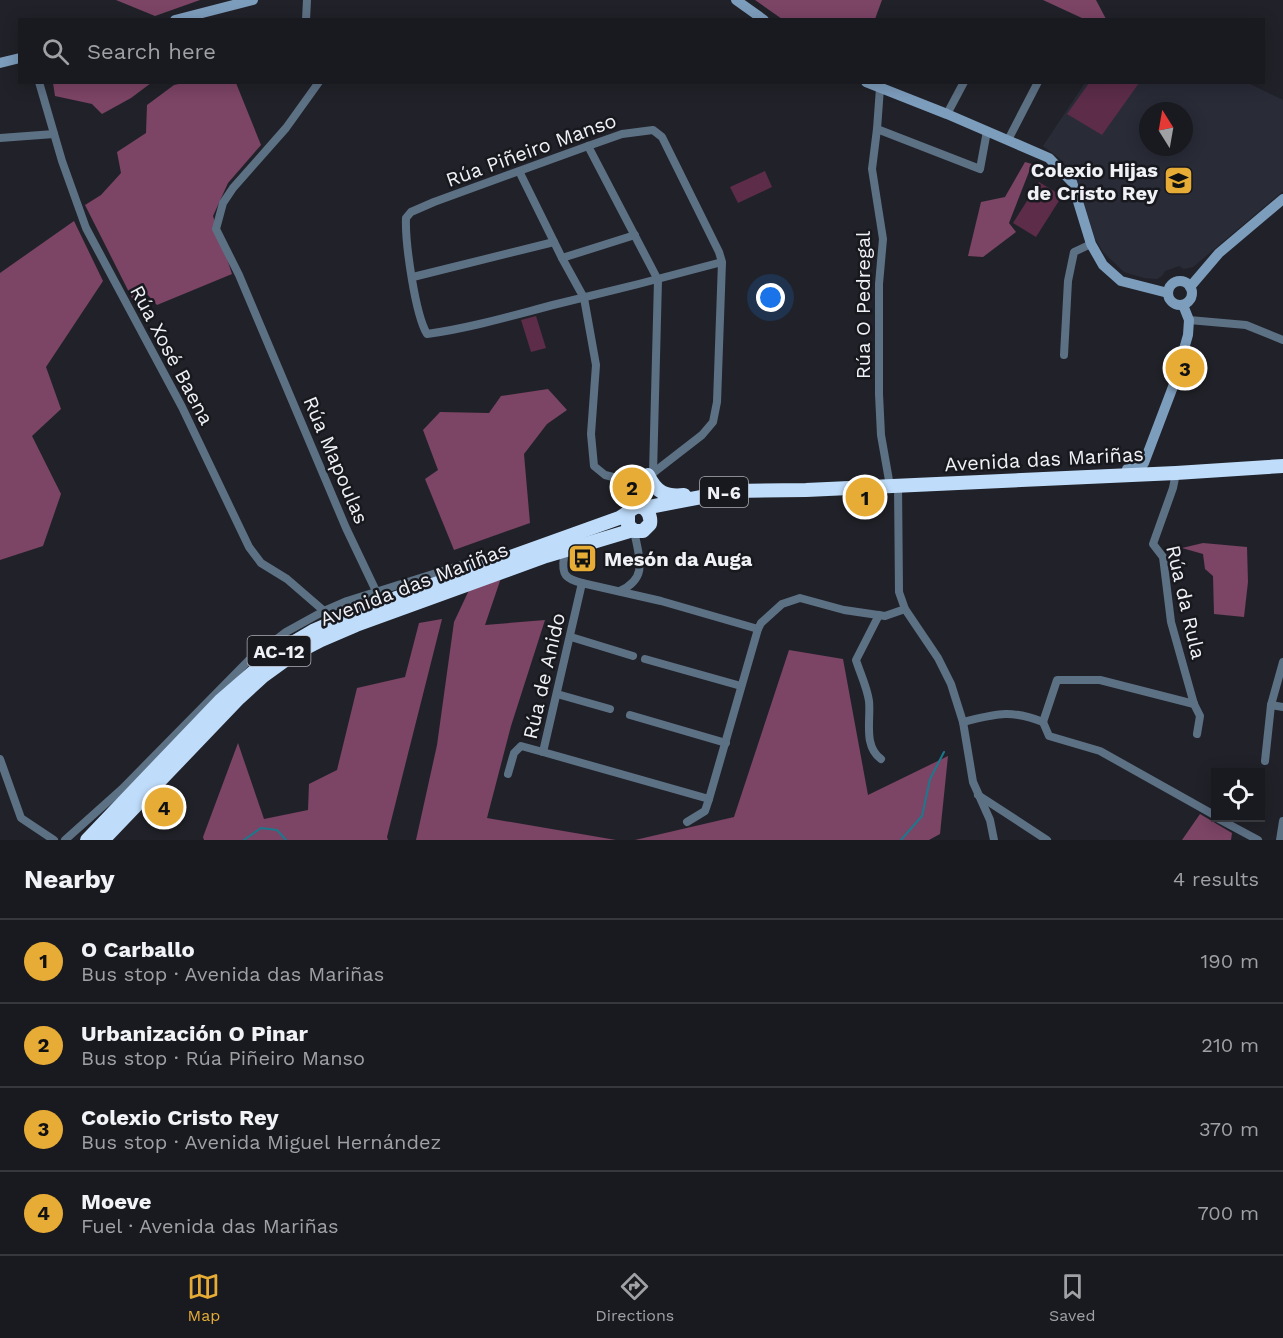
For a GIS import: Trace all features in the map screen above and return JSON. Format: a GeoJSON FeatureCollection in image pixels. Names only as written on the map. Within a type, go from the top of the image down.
{"type":"FeatureCollection","features":[{"type":"Feature","properties":{"kind":"highway","name":"Avenida das Mariñas"},"geometry":{"type":"LineString","coordinates":[[87,840],[220,701],[274,654],[313,631],[357,612],[637,510],[714,494],[742,491],[1176,473],[1283,466]]}},
{"type":"Feature","properties":{"kind":"highway"},"geometry":{"type":"LineString","coordinates":[[633,531],[628,525],[637,510],[648,478],[667,495],[714,494]]}},
{"type":"Feature","properties":{"kind":"highway","name":"Avenida das Mariñas"},"geometry":{"type":"LineString","coordinates":[[650,524],[670,510],[693,503],[806,490]]}},
{"type":"Feature","properties":{"kind":"highway"},"geometry":{"type":"LineString","coordinates":[[637,510],[650,513],[650,524]]}},
{"type":"Feature","properties":{"kind":"highway","name":"AC-12"},"geometry":{"type":"LineString","coordinates":[[633,531],[643,531],[650,524]]}},
{"type":"Feature","properties":{"kind":"highway","name":"Avenida das Mariñas"},"geometry":{"type":"LineString","coordinates":[[103,840],[239,698],[263,676],[292,655],[356,625],[546,556],[602,538],[633,531]]}},
{"type":"Feature","properties":{"kind":"street"},"geometry":{"type":"LineString","coordinates":[[183,18],[253,0]]}},
{"type":"Feature","properties":{"kind":"street"},"geometry":{"type":"LineString","coordinates":[[306,18],[307,0]]}},
{"type":"Feature","properties":{"kind":"street"},"geometry":{"type":"LineString","coordinates":[[736,0],[762,18]]}},
{"type":"Feature","properties":{"kind":"street"},"geometry":{"type":"LineString","coordinates":[[0,63],[18,58]]}},
{"type":"Feature","properties":{"kind":"street","name":"Rúa Xosé Baena"},"geometry":{"type":"LineString","coordinates":[[40,84],[86,228],[182,407],[249,547],[261,563],[287,579],[324,611]]}},
{"type":"Feature","properties":{"kind":"street","name":"Rúa Mapoulas"},"geometry":{"type":"LineString","coordinates":[[318,84],[286,128],[233,188],[223,203],[216,229],[239,275],[346,528],[376,591]]}},
{"type":"Feature","properties":{"kind":"street"},"geometry":{"type":"LineString","coordinates":[[871,84],[1049,158],[1072,182],[1091,244],[1103,265],[1121,281],[1168,293]]}},
{"type":"Feature","properties":{"kind":"street"},"geometry":{"type":"LineString","coordinates":[[946,114],[963,84]]}},
{"type":"Feature","properties":{"kind":"street"},"geometry":{"type":"LineString","coordinates":[[1008,140],[1037,84]]}},
{"type":"Feature","properties":{"kind":"street","name":"Rúa O Pedregal"},"geometry":{"type":"LineString","coordinates":[[880,88],[872,169],[882,239],[879,284],[879,394],[881,435],[894,486],[899,592],[905,609]]}},
{"type":"Feature","properties":{"kind":"street"},"geometry":{"type":"LineString","coordinates":[[877,129],[980,169],[987,131]]}},
{"type":"Feature","properties":{"kind":"street","name":"Rúa Piñeiro Manso"},"geometry":{"type":"LineString","coordinates":[[584,297],[456,330],[427,334],[422,326],[413,277],[406,218],[411,212],[622,134],[653,130],[662,137],[722,262],[717,402],[713,422],[702,435],[648,478]]}},
{"type":"Feature","properties":{"kind":"street"},"geometry":{"type":"LineString","coordinates":[[0,138],[54,134]]}},
{"type":"Feature","properties":{"kind":"street"},"geometry":{"type":"LineString","coordinates":[[519,171],[584,297],[596,365],[591,434],[594,466],[605,475],[614,477],[633,480],[648,478],[658,280],[588,146]]}},
{"type":"Feature","properties":{"kind":"street"},"geometry":{"type":"LineString","coordinates":[[1190,287],[1219,253],[1283,199]]}},
{"type":"Feature","properties":{"kind":"street"},"geometry":{"type":"LineString","coordinates":[[562,258],[635,235]]}},
{"type":"Feature","properties":{"kind":"street"},"geometry":{"type":"LineString","coordinates":[[413,277],[554,242]]}},
{"type":"Feature","properties":{"kind":"street"},"geometry":{"type":"LineString","coordinates":[[1064,355],[1068,281],[1074,252],[1091,244]]}},
{"type":"Feature","properties":{"kind":"street"},"geometry":{"type":"LineString","coordinates":[[584,297],[722,262]]}},
{"type":"Feature","properties":{"kind":"street"},"geometry":{"type":"LineString","coordinates":[[1176,282],[1184,282],[1190,287],[1191,298],[1183,305],[1173,303],[1168,293],[1170,286],[1176,282]]}},
{"type":"Feature","properties":{"kind":"street"},"geometry":{"type":"LineString","coordinates":[[1052,478],[1077,472],[1138,469],[1144,463],[1174,384],[1188,335],[1189,320],[1183,305]]}},
{"type":"Feature","properties":{"kind":"street"},"geometry":{"type":"LineString","coordinates":[[1189,320],[1246,325],[1283,340]]}},
{"type":"Feature","properties":{"kind":"street"},"geometry":{"type":"LineString","coordinates":[[1149,452],[1150,459],[1156,468],[1230,465],[1242,469]]}},
{"type":"Feature","properties":{"kind":"street","name":"Rúa da Rula"},"geometry":{"type":"LineString","coordinates":[[1176,473],[1154,544],[1163,557],[1171,622],[1194,704],[1200,716],[1197,734]]}},
{"type":"Feature","properties":{"kind":"street"},"geometry":{"type":"LineString","coordinates":[[620,591],[630,586],[639,576],[639,562],[633,531]]}},
{"type":"Feature","properties":{"kind":"street"},"geometry":{"type":"LineString","coordinates":[[546,556],[564,557],[593,546],[602,538]]}},
{"type":"Feature","properties":{"kind":"street","name":"Avenida das Mariñas"},"geometry":{"type":"LineString","coordinates":[[65,840],[122,789],[248,661],[286,632],[324,611],[376,591],[484,558],[528,551]]}},
{"type":"Feature","properties":{"kind":"street"},"geometry":{"type":"LineString","coordinates":[[564,557],[562,568],[564,574],[574,581],[661,601],[758,629]]}},
{"type":"Feature","properties":{"kind":"street","name":"Rúa de Anido"},"geometry":{"type":"LineString","coordinates":[[582,583],[543,753],[709,799]]}},
{"type":"Feature","properties":{"kind":"street"},"geometry":{"type":"LineString","coordinates":[[687,822],[705,811],[761,622],[782,604],[800,598],[844,610],[885,616],[905,609],[938,658],[951,684],[963,722],[973,782],[990,820],[994,840]]}},
{"type":"Feature","properties":{"kind":"street"},"geometry":{"type":"LineString","coordinates":[[879,615],[855,660],[868,699],[869,742],[881,759]]}},
{"type":"Feature","properties":{"kind":"street"},"geometry":{"type":"LineString","coordinates":[[571,637],[633,656]]}},
{"type":"Feature","properties":{"kind":"street"},"geometry":{"type":"LineString","coordinates":[[645,659],[741,686]]}},
{"type":"Feature","properties":{"kind":"street"},"geometry":{"type":"LineString","coordinates":[[1265,761],[1270,705],[1283,662]]}},
{"type":"Feature","properties":{"kind":"street"},"geometry":{"type":"LineString","coordinates":[[1194,704],[1100,680],[1057,680],[1043,722],[1049,736],[1100,751],[1211,814]]}},
{"type":"Feature","properties":{"kind":"street"},"geometry":{"type":"LineString","coordinates":[[557,694],[610,710]]}},
{"type":"Feature","properties":{"kind":"street"},"geometry":{"type":"LineString","coordinates":[[1270,705],[1283,707]]}},
{"type":"Feature","properties":{"kind":"street"},"geometry":{"type":"LineString","coordinates":[[963,722],[998,713],[1024,714],[1043,722]]}},
{"type":"Feature","properties":{"kind":"street"},"geometry":{"type":"LineString","coordinates":[[630,715],[726,743]]}},
{"type":"Feature","properties":{"kind":"street"},"geometry":{"type":"LineString","coordinates":[[508,774],[514,753],[520,746],[543,753]]}},
{"type":"Feature","properties":{"kind":"street"},"geometry":{"type":"LineString","coordinates":[[0,759],[21,818],[54,840]]}},
{"type":"Feature","properties":{"kind":"street"},"geometry":{"type":"LineString","coordinates":[[978,795],[1047,840]]}},
{"type":"Feature","properties":{"kind":"street"},"geometry":{"type":"LineString","coordinates":[[1280,840],[1283,821]]}},
{"type":"Feature","properties":{"kind":"street"},"geometry":{"type":"LineString","coordinates":[[1225,822],[1258,840]]}},
{"type":"Feature","properties":{"kind":"shaded area"},"geometry":{"type":"Polygon","coordinates":[[[116,0],[200,0],[155,16],[116,0]]]}},
{"type":"Feature","properties":{"kind":"shaded area"},"geometry":{"type":"Polygon","coordinates":[[[755,0],[882,0],[875,18],[781,18],[755,0]]]}},
{"type":"Feature","properties":{"kind":"shaded area"},"geometry":{"type":"Polygon","coordinates":[[[1043,0],[1096,0],[1105,18],[1082,18],[1043,0]]]}},
{"type":"Feature","properties":{"kind":"shaded area"},"geometry":{"type":"Polygon","coordinates":[[[53,84],[150,84],[131,98],[102,114],[92,104],[55,96],[53,84]]]}},
{"type":"Feature","properties":{"kind":"shaded area"},"geometry":{"type":"Polygon","coordinates":[[[236,84],[261,145],[228,183],[213,216],[232,274],[157,305],[147,294],[133,300],[85,205],[101,195],[121,173],[117,152],[146,133],[147,105],[174,85],[236,84]]]}},
{"type":"Feature","properties":{"kind":"shaded area","name":"Colexio Hijas de Cristo Rey"},"geometry":{"type":"Polygon","coordinates":[[[1084,84],[1250,84],[1283,100],[1283,191],[1193,267],[1184,269],[1179,266],[1165,271],[1157,279],[1124,272],[1103,252],[1094,237],[1081,194],[1071,171],[1043,146],[1084,84]]]}},
{"type":"Feature","properties":{"kind":"shaded area"},"geometry":{"type":"Polygon","coordinates":[[[1088,84],[1138,84],[1102,135],[1067,114],[1088,84]]]}},
{"type":"Feature","properties":{"kind":"shaded area"},"geometry":{"type":"Polygon","coordinates":[[[1025,162],[1032,164],[1009,223],[1016,232],[983,257],[968,256],[981,202],[1005,197],[1025,162]]]}},
{"type":"Feature","properties":{"kind":"shaded area"},"geometry":{"type":"Polygon","coordinates":[[[765,171],[772,187],[738,203],[730,187],[765,171]]]}},
{"type":"Feature","properties":{"kind":"shaded area"},"geometry":{"type":"Polygon","coordinates":[[[1039,182],[1062,196],[1036,237],[1013,223],[1039,182]]]}},
{"type":"Feature","properties":{"kind":"shaded area"},"geometry":{"type":"Polygon","coordinates":[[[74,221],[103,281],[46,367],[61,409],[32,436],[61,494],[43,546],[0,560],[0,273],[74,221]]]}},
{"type":"Feature","properties":{"kind":"shaded area"},"geometry":{"type":"Polygon","coordinates":[[[536,316],[546,348],[531,352],[521,320],[536,316]]]}},
{"type":"Feature","properties":{"kind":"shaded area"},"geometry":{"type":"Polygon","coordinates":[[[548,389],[567,410],[547,424],[524,454],[530,523],[454,550],[425,479],[438,470],[423,430],[440,412],[489,413],[501,396],[548,389]]]}},
{"type":"Feature","properties":{"kind":"shaded area"},"geometry":{"type":"Polygon","coordinates":[[[1203,543],[1247,547],[1248,582],[1244,617],[1214,614],[1213,576],[1205,569],[1203,554],[1182,548],[1203,543]]]}},
{"type":"Feature","properties":{"kind":"shaded area"},"geometry":{"type":"Polygon","coordinates":[[[501,578],[485,625],[545,620],[511,726],[487,818],[616,840],[416,840],[437,745],[454,622],[470,588],[501,578]]]}},
{"type":"Feature","properties":{"kind":"shaded area"},"geometry":{"type":"Polygon","coordinates":[[[442,619],[388,840],[204,840],[203,837],[238,743],[264,819],[308,810],[309,784],[337,770],[357,688],[405,677],[419,623],[442,619]]]}},
{"type":"Feature","properties":{"kind":"shaded area"},"geometry":{"type":"Polygon","coordinates":[[[789,650],[843,659],[868,795],[948,756],[940,834],[929,840],[635,840],[734,817],[789,650]]]}},
{"type":"Feature","properties":{"kind":"shaded area"},"geometry":{"type":"Polygon","coordinates":[[[1200,814],[1232,833],[1231,840],[1182,840],[1200,814]]]}},
{"type":"Feature","properties":{"kind":"waterway"},"geometry":{"type":"LineString","coordinates":[[901,840],[922,816],[930,779],[944,752]]}},
{"type":"Feature","properties":{"kind":"waterway"},"geometry":{"type":"LineString","coordinates":[[244,840],[261,828],[277,830],[286,840]]}},
{"type":"Feature","properties":{"kind":"place","name":"Colexio Hijas de Cristo Rey"},"geometry":{"type":"Point","coordinates":[1179,181]}},
{"type":"Feature","properties":{"kind":"place","name":"Colexio Cristo Rey"},"geometry":{"type":"Point","coordinates":[1185,368]}},
{"type":"Feature","properties":{"kind":"place","name":"Urbanización O Pinar"},"geometry":{"type":"Point","coordinates":[632,487]}},
{"type":"Feature","properties":{"kind":"place","name":"O Carballo"},"geometry":{"type":"Point","coordinates":[865,497]}},
{"type":"Feature","properties":{"kind":"place","name":"Mesón da Auga"},"geometry":{"type":"Point","coordinates":[583,559]}},
{"type":"Feature","properties":{"kind":"place","name":"Moeve"},"geometry":{"type":"Point","coordinates":[164,807]}}]}
